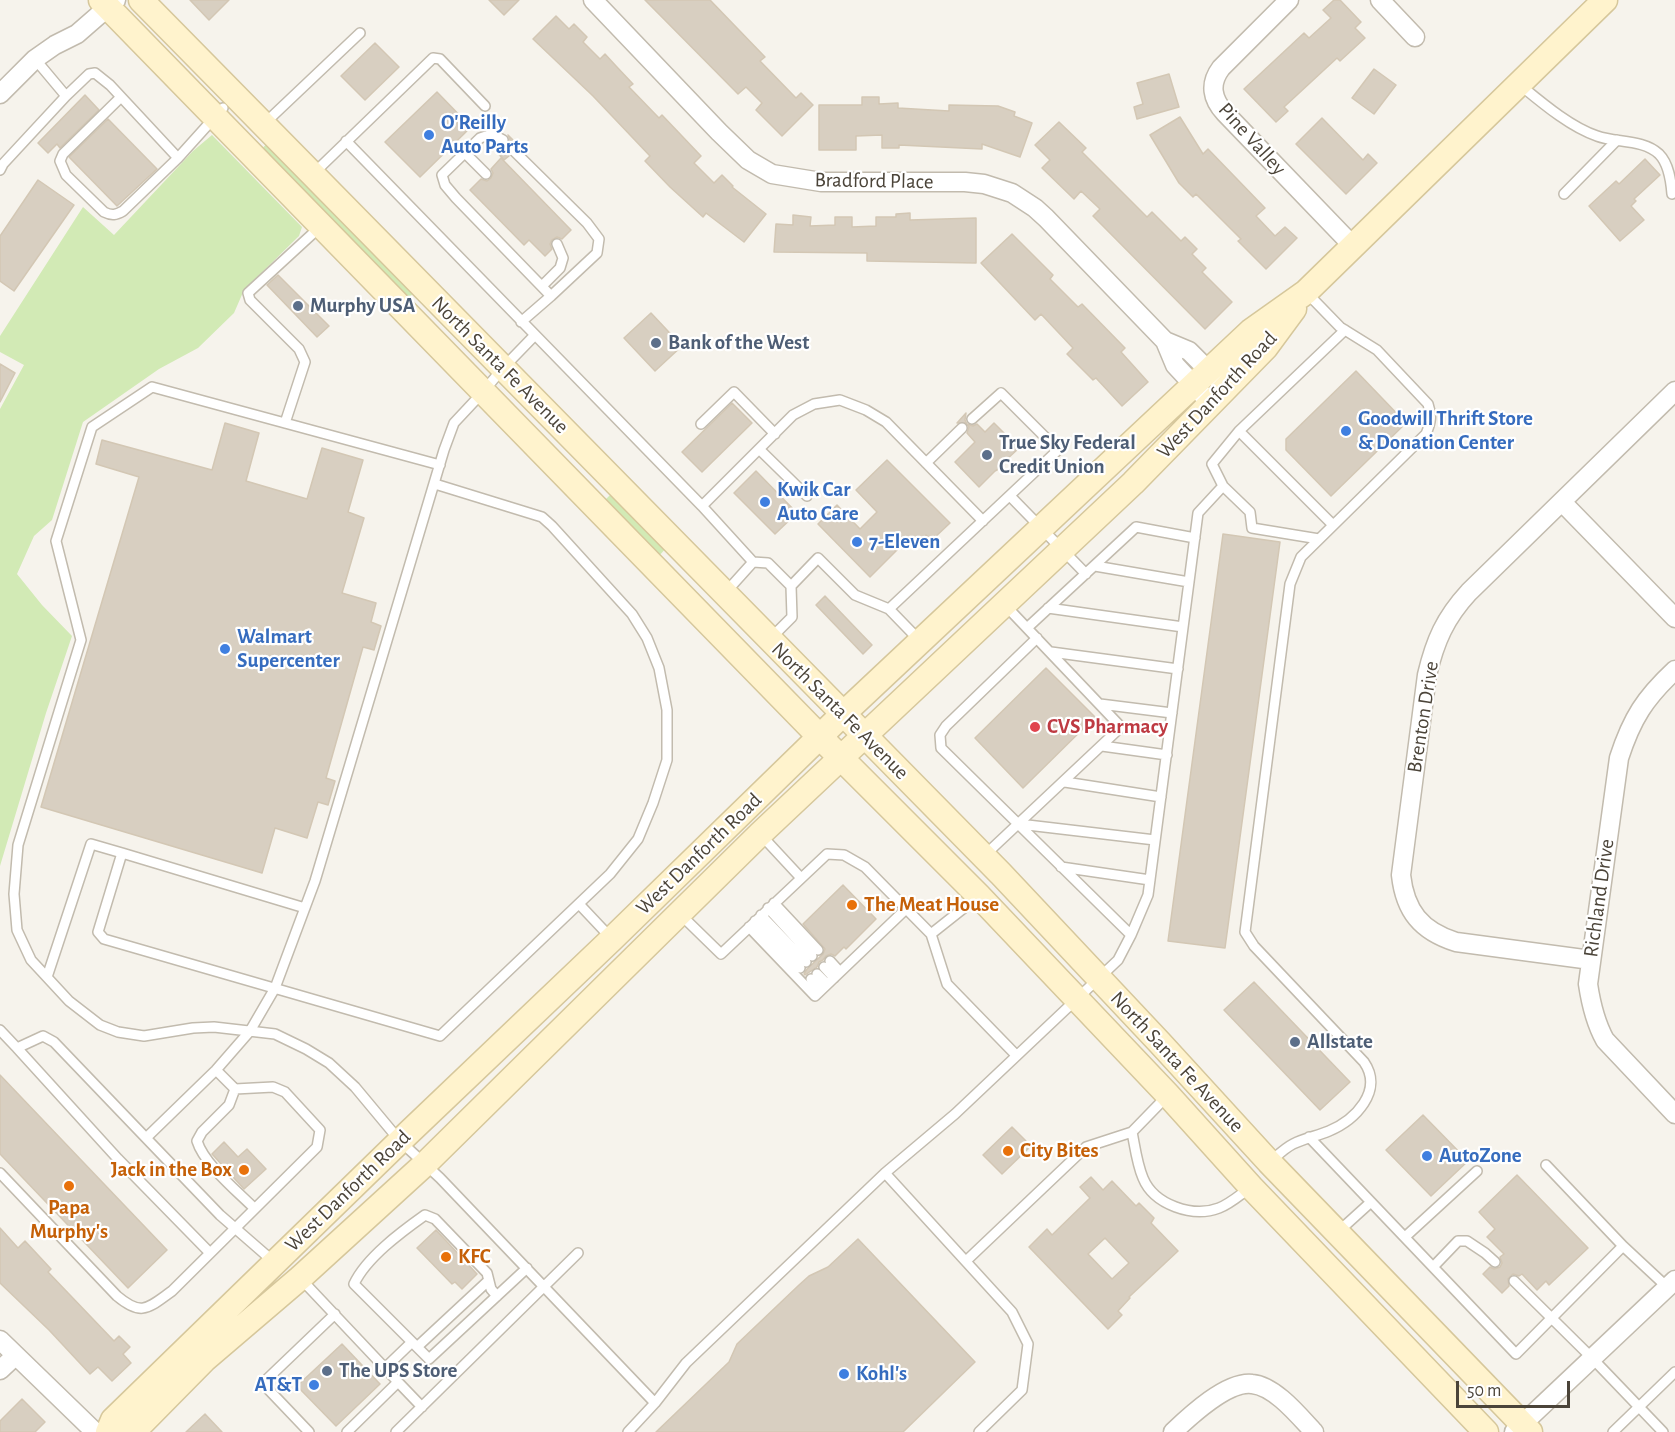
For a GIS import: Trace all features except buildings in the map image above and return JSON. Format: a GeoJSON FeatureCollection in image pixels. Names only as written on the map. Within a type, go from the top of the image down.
{"type":"FeatureCollection","features":[{"type":"Feature","properties":{"kind":"main road","name":"North Santa Fe Avenue"},"geometry":{"type":"LineString","coordinates":[[141,0],[984,857],[1522,1429]]}},
{"type":"Feature","properties":{"kind":"main road","name":"West Danforth Road"},"geometry":{"type":"LineString","coordinates":[[108,1432],[113,1420],[274,1262],[612,939],[819,736],[1251,331],[1306,292],[1605,0]]}},
{"type":"Feature","properties":{"kind":"main road"},"geometry":{"type":"LineString","coordinates":[[109,2],[188,89],[246,128],[263,124]]}},
{"type":"Feature","properties":{"kind":"main road","name":"North Santa Fe Avenue"},"geometry":{"type":"LineString","coordinates":[[219,112],[321,226],[819,736],[979,896],[1168,1095],[1257,1193],[1486,1432]]}},
{"type":"Feature","properties":{"kind":"main road","name":"West Danforth Road"},"geometry":{"type":"LineString","coordinates":[[129,1432],[135,1430],[204,1360],[300,1278],[425,1164],[760,834],[1133,483],[1266,347],[1306,292]]}},
{"type":"Feature","properties":{"kind":"main road"},"geometry":{"type":"LineString","coordinates":[[652,564],[693,584],[715,604],[725,594]]}},
{"type":"Feature","properties":{"kind":"main road"},"geometry":{"type":"LineString","coordinates":[[561,1032],[596,976],[620,952],[620,948],[612,939]]}},
{"type":"Feature","properties":{"kind":"main road"},"geometry":{"type":"LineString","coordinates":[[1168,1095],[1179,1087],[1197,1106],[1246,1137]]}},
{"type":"Feature","properties":{"kind":"main road"},"geometry":{"type":"LineString","coordinates":[[1257,1193],[1298,1213],[1327,1243],[1337,1233]]}},
{"type":"Feature","properties":{"kind":"street","name":"Bradford Place"},"geometry":{"type":"LineString","coordinates":[[593,0],[719,132],[748,160],[772,174],[821,183],[965,182],[984,184],[1012,193],[1046,218],[1165,341],[1189,351],[1201,377],[1219,395]]}},
{"type":"Feature","properties":{"kind":"street","name":"Pine Valley"},"geometry":{"type":"LineString","coordinates":[[1289,0],[1221,68],[1215,78],[1213,92],[1219,107],[1353,246]]}},
{"type":"Feature","properties":{"kind":"street"},"geometry":{"type":"LineString","coordinates":[[1380,0],[1415,37]]}},
{"type":"Feature","properties":{"kind":"street"},"geometry":{"type":"LineString","coordinates":[[0,94],[35,59],[55,45],[77,34],[109,2]]}},
{"type":"Feature","properties":{"kind":"street","name":"Brenton Drive"},"geometry":{"type":"LineString","coordinates":[[1591,960],[1456,942],[1438,936],[1424,926],[1411,910],[1403,894],[1401,875],[1427,675],[1432,653],[1452,610],[1675,391]]}},
{"type":"Feature","properties":{"kind":"street"},"geometry":{"type":"LineString","coordinates":[[1562,502],[1675,618]]}},
{"type":"Feature","properties":{"kind":"street","name":"Richland Drive"},"geometry":{"type":"LineString","coordinates":[[1675,670],[1640,708],[1627,733],[1619,758],[1588,984],[1591,1006],[1601,1033],[1616,1054],[1675,1114]]}},
{"type":"Feature","properties":{"kind":"street"},"geometry":{"type":"LineString","coordinates":[[1522,1429],[1671,1283]]}},
{"type":"Feature","properties":{"kind":"street"},"geometry":{"type":"LineString","coordinates":[[0,1340],[95,1432]]}},
{"type":"Feature","properties":{"kind":"street"},"geometry":{"type":"LineString","coordinates":[[0,1370],[15,1356]]}},
{"type":"Feature","properties":{"kind":"street"},"geometry":{"type":"LineString","coordinates":[[1173,1432],[1227,1389],[1251,1384],[1271,1391],[1292,1408],[1314,1432]]}},
{"type":"Feature","properties":{"kind":"lane"},"geometry":{"type":"LineString","coordinates":[[263,124],[360,33]]}},
{"type":"Feature","properties":{"kind":"lane"},"geometry":{"type":"LineString","coordinates":[[313,174],[433,58],[440,59],[485,106]]}},
{"type":"Feature","properties":{"kind":"lane"},"geometry":{"type":"LineString","coordinates":[[35,59],[66,96]]}},
{"type":"Feature","properties":{"kind":"lane"},"geometry":{"type":"LineString","coordinates":[[0,170],[66,96],[89,74],[94,73],[121,97],[178,158]]}},
{"type":"Feature","properties":{"kind":"lane"},"geometry":{"type":"LineString","coordinates":[[1519,84],[1557,114],[1596,136],[1641,145],[1659,154],[1667,166],[1672,194]]}},
{"type":"Feature","properties":{"kind":"lane"},"geometry":{"type":"LineString","coordinates":[[121,97],[63,154],[60,161],[66,175],[104,212],[110,215],[123,211],[178,158],[219,112]]}},
{"type":"Feature","properties":{"kind":"lane"},"geometry":{"type":"LineString","coordinates":[[503,140],[492,134],[480,138],[442,175],[445,185],[551,296]]}},
{"type":"Feature","properties":{"kind":"lane"},"geometry":{"type":"LineString","coordinates":[[1564,194],[1617,140]]}},
{"type":"Feature","properties":{"kind":"lane"},"geometry":{"type":"LineString","coordinates":[[346,141],[702,506],[753,562],[768,563],[791,586],[792,617],[770,640]]}},
{"type":"Feature","properties":{"kind":"lane"},"geometry":{"type":"LineString","coordinates":[[514,151],[587,223],[599,239],[597,253],[521,322]]}},
{"type":"Feature","properties":{"kind":"lane"},"geometry":{"type":"LineString","coordinates":[[465,153],[486,174]]}},
{"type":"Feature","properties":{"kind":"lane"},"geometry":{"type":"LineString","coordinates":[[285,423],[305,362],[299,349],[250,300],[248,293],[321,226]]}},
{"type":"Feature","properties":{"kind":"lane"},"geometry":{"type":"LineString","coordinates":[[542,286],[560,268],[563,258],[557,244]]}},
{"type":"Feature","properties":{"kind":"lane"},"geometry":{"type":"LineString","coordinates":[[1269,1162],[1292,1144],[1345,1123],[1365,1101],[1372,1082],[1370,1071],[1254,946],[1245,932],[1290,584],[1301,557],[1426,434],[1431,423],[1428,404],[1377,350],[1345,330],[1306,292]]}},
{"type":"Feature","properties":{"kind":"lane"},"geometry":{"type":"LineString","coordinates":[[1319,539],[1252,528],[1250,512],[1223,486],[1212,464],[1239,431],[1345,330]]}},
{"type":"Feature","properties":{"kind":"lane"},"geometry":{"type":"LineString","coordinates":[[146,1138],[216,1070],[250,1031],[275,988],[319,869],[454,423],[502,368],[534,336]]}},
{"type":"Feature","properties":{"kind":"lane"},"geometry":{"type":"LineString","coordinates":[[440,465],[152,387],[92,427],[56,541],[81,640],[18,844],[14,894],[17,930],[31,960],[69,1001],[100,1026],[118,1032],[144,1036],[214,1027],[275,1034],[306,1048],[329,1062],[355,1087],[399,1141],[440,1178],[655,1403]]}},
{"type":"Feature","properties":{"kind":"lane"},"geometry":{"type":"LineString","coordinates":[[701,424],[734,392],[775,434]]}},
{"type":"Feature","properties":{"kind":"lane"},"geometry":{"type":"LineString","coordinates":[[889,609],[1058,450],[1001,393],[972,419]]}},
{"type":"Feature","properties":{"kind":"lane"},"geometry":{"type":"LineString","coordinates":[[702,506],[793,415],[814,404],[840,400],[866,410],[886,422],[983,521]]}},
{"type":"Feature","properties":{"kind":"lane"},"geometry":{"type":"LineString","coordinates":[[926,463],[962,428]]}},
{"type":"Feature","properties":{"kind":"lane"},"geometry":{"type":"LineString","coordinates":[[1239,431],[1333,525]]}},
{"type":"Feature","properties":{"kind":"lane"},"geometry":{"type":"LineString","coordinates":[[759,449],[807,496]]}},
{"type":"Feature","properties":{"kind":"lane"},"geometry":{"type":"LineString","coordinates":[[122,853],[99,932],[104,939],[440,1036],[610,874],[638,839],[667,760],[668,710],[659,668],[647,638],[632,614],[542,517],[435,484]]}},
{"type":"Feature","properties":{"kind":"lane"},"geometry":{"type":"LineString","coordinates":[[628,1432],[640,1428],[655,1403],[686,1363],[885,1173],[955,1114],[1118,960],[1148,895],[1198,513],[1223,486]]}},
{"type":"Feature","properties":{"kind":"lane"},"geometry":{"type":"LineString","coordinates":[[1010,496],[1086,574]]}},
{"type":"Feature","properties":{"kind":"lane"},"geometry":{"type":"LineString","coordinates":[[1027,628],[1136,527],[1195,538]]}},
{"type":"Feature","properties":{"kind":"lane"},"geometry":{"type":"LineString","coordinates":[[791,586],[818,558],[855,595],[889,609],[920,641]]}},
{"type":"Feature","properties":{"kind":"lane"},"geometry":{"type":"LineString","coordinates":[[725,594],[753,562]]}},
{"type":"Feature","properties":{"kind":"lane"},"geometry":{"type":"LineString","coordinates":[[1095,566],[1189,582]]}},
{"type":"Feature","properties":{"kind":"lane"},"geometry":{"type":"LineString","coordinates":[[984,857],[1121,727],[1004,603]]}},
{"type":"Feature","properties":{"kind":"lane"},"geometry":{"type":"LineString","coordinates":[[1048,608],[1183,627]]}},
{"type":"Feature","properties":{"kind":"lane"},"geometry":{"type":"LineString","coordinates":[[1037,638],[946,726],[940,735],[941,748],[1131,935]]}},
{"type":"Feature","properties":{"kind":"lane"},"geometry":{"type":"LineString","coordinates":[[1051,652],[1178,669]]}},
{"type":"Feature","properties":{"kind":"lane"},"geometry":{"type":"LineString","coordinates":[[1100,704],[1172,713]]}},
{"type":"Feature","properties":{"kind":"lane"},"geometry":{"type":"LineString","coordinates":[[1102,746],[1167,755]]}},
{"type":"Feature","properties":{"kind":"lane"},"geometry":{"type":"LineString","coordinates":[[1065,782],[1161,797]]}},
{"type":"Feature","properties":{"kind":"lane"},"geometry":{"type":"LineString","coordinates":[[1019,824],[1155,840]]}},
{"type":"Feature","properties":{"kind":"lane"},"geometry":{"type":"LineString","coordinates":[[760,834],[801,878]]}},
{"type":"Feature","properties":{"kind":"lane"},"geometry":{"type":"LineString","coordinates":[[47,977],[91,844],[305,908]]}},
{"type":"Feature","properties":{"kind":"lane"},"geometry":{"type":"LineString","coordinates":[[680,914],[721,954],[827,854],[844,855],[865,867],[931,934],[947,984],[1016,1055]]}},
{"type":"Feature","properties":{"kind":"lane"},"geometry":{"type":"LineString","coordinates":[[1061,867],[1150,880]]}},
{"type":"Feature","properties":{"kind":"lane"},"geometry":{"type":"LineString","coordinates":[[931,934],[979,896]]}},
{"type":"Feature","properties":{"kind":"lane"},"geometry":{"type":"LineString","coordinates":[[579,904],[612,939]]}},
{"type":"Feature","properties":{"kind":"lane"},"geometry":{"type":"LineString","coordinates":[[827,984],[906,909]]}},
{"type":"Feature","properties":{"kind":"lane"},"geometry":{"type":"LineString","coordinates":[[761,915],[809,959],[761,915]]}},
{"type":"Feature","properties":{"kind":"lane"},"geometry":{"type":"LineString","coordinates":[[761,915],[827,984]]}},
{"type":"Feature","properties":{"kind":"lane"},"geometry":{"type":"LineString","coordinates":[[827,984],[820,970],[827,984]]}},
{"type":"Feature","properties":{"kind":"lane"},"geometry":{"type":"LineString","coordinates":[[0,1030],[118,1159],[210,1253]]}},
{"type":"Feature","properties":{"kind":"lane"},"geometry":{"type":"LineString","coordinates":[[17,1048],[43,1036],[54,1042],[234,1228],[274,1262]]}},
{"type":"Feature","properties":{"kind":"lane"},"geometry":{"type":"LineString","coordinates":[[0,1173],[93,1272],[130,1307],[147,1308],[172,1291],[317,1147],[320,1130],[285,1092],[273,1087],[235,1089],[216,1070]]}},
{"type":"Feature","properties":{"kind":"lane"},"geometry":{"type":"LineString","coordinates":[[235,1089],[229,1105],[202,1132],[197,1141],[199,1149],[254,1208]]}},
{"type":"Feature","properties":{"kind":"lane"},"geometry":{"type":"LineString","coordinates":[[966,1262],[1086,1147],[1132,1132],[1168,1095]]}},
{"type":"Feature","properties":{"kind":"lane"},"geometry":{"type":"LineString","coordinates":[[1132,1132],[1143,1180],[1158,1198],[1171,1206],[1197,1211],[1219,1208],[1257,1193]]}},
{"type":"Feature","properties":{"kind":"lane"},"geometry":{"type":"LineString","coordinates":[[1309,1137],[1516,1354],[1623,1246]]}},
{"type":"Feature","properties":{"kind":"lane"},"geometry":{"type":"LineString","coordinates":[[1546,1165],[1623,1246],[1671,1283]]}},
{"type":"Feature","properties":{"kind":"lane"},"geometry":{"type":"LineString","coordinates":[[1406,1237],[1477,1171]]}},
{"type":"Feature","properties":{"kind":"lane"},"geometry":{"type":"LineString","coordinates":[[885,1173],[1012,1312],[1028,1344],[1022,1390],[979,1432]]}},
{"type":"Feature","properties":{"kind":"lane"},"geometry":{"type":"LineString","coordinates":[[1337,1233],[1371,1202]]}},
{"type":"Feature","properties":{"kind":"lane"},"geometry":{"type":"LineString","coordinates":[[497,1296],[491,1289],[487,1273],[435,1219],[425,1215],[406,1228],[371,1261],[354,1284],[429,1359],[497,1296],[527,1268]]}},
{"type":"Feature","properties":{"kind":"lane"},"geometry":{"type":"LineString","coordinates":[[1434,1266],[1458,1241],[1467,1240],[1494,1262]]}},
{"type":"Feature","properties":{"kind":"lane"},"geometry":{"type":"LineString","coordinates":[[396,1432],[578,1253]]}},
{"type":"Feature","properties":{"kind":"lane"},"geometry":{"type":"LineString","coordinates":[[300,1278],[422,1407]]}},
{"type":"Feature","properties":{"kind":"lane"},"geometry":{"type":"LineString","coordinates":[[385,1368],[488,1281]]}},
{"type":"Feature","properties":{"kind":"lane"},"geometry":{"type":"LineString","coordinates":[[1514,1281],[1663,1432]]}},
{"type":"Feature","properties":{"kind":"lane"},"geometry":{"type":"LineString","coordinates":[[309,1432],[268,1389],[265,1381],[334,1314]]}},
{"type":"Feature","properties":{"kind":"lane"},"geometry":{"type":"LineString","coordinates":[[1613,1432],[1675,1372]]}},
{"type":"Feature","properties":{"kind":"lane"},"geometry":{"type":"LineString","coordinates":[[347,1432],[398,1382]]}},
{"type":"Feature","properties":{"kind":"green space"},"geometry":{"type":"Polygon","coordinates":[[[212,135],[302,227],[299,236],[244,290],[234,313],[198,348],[159,369],[83,422],[52,520],[34,536],[17,574],[42,605],[72,636],[46,713],[0,866],[0,409],[24,365],[0,352],[0,336],[83,207],[114,235],[193,151],[212,135]]]}},
{"type":"Feature","properties":{"kind":"green space"},"geometry":{"type":"Polygon","coordinates":[[[269,141],[416,291],[406,300],[260,151],[269,141]]]}},
{"type":"Feature","properties":{"kind":"green space"},"geometry":{"type":"Polygon","coordinates":[[[613,492],[667,547],[658,557],[603,502],[613,492]]]}},
{"type":"Feature","properties":{"kind":"place","name":"O'Reilly Auto Parts"},"geometry":{"type":"Point","coordinates":[429,135]}},
{"type":"Feature","properties":{"kind":"place","name":"Murphy USA"},"geometry":{"type":"Point","coordinates":[298,306]}},
{"type":"Feature","properties":{"kind":"place","name":"Bank of the West"},"geometry":{"type":"Point","coordinates":[656,343]}},
{"type":"Feature","properties":{"kind":"place","name":"Goodwill Thrift Store & Donation Center"},"geometry":{"type":"Point","coordinates":[1346,431]}},
{"type":"Feature","properties":{"kind":"place","name":"True Sky Federal Credit Union"},"geometry":{"type":"Point","coordinates":[987,455]}},
{"type":"Feature","properties":{"kind":"place","name":"Kwik Car Auto Care"},"geometry":{"type":"Point","coordinates":[765,502]}},
{"type":"Feature","properties":{"kind":"place","name":"7-Eleven"},"geometry":{"type":"Point","coordinates":[857,542]}},
{"type":"Feature","properties":{"kind":"place","name":"Walmart Supercenter"},"geometry":{"type":"Point","coordinates":[225,649]}},
{"type":"Feature","properties":{"kind":"place","name":"CVS Pharmacy"},"geometry":{"type":"Point","coordinates":[1035,727]}},
{"type":"Feature","properties":{"kind":"place","name":"The Meat House"},"geometry":{"type":"Point","coordinates":[852,905]}},
{"type":"Feature","properties":{"kind":"place","name":"Allstate"},"geometry":{"type":"Point","coordinates":[1295,1042]}},
{"type":"Feature","properties":{"kind":"place","name":"City Bites"},"geometry":{"type":"Point","coordinates":[1008,1151]}},
{"type":"Feature","properties":{"kind":"place","name":"AutoZone"},"geometry":{"type":"Point","coordinates":[1427,1156]}},
{"type":"Feature","properties":{"kind":"place","name":"Jack in the Box"},"geometry":{"type":"Point","coordinates":[244,1170]}},
{"type":"Feature","properties":{"kind":"place","name":"Papa Murphy's"},"geometry":{"type":"Point","coordinates":[69,1186]}},
{"type":"Feature","properties":{"kind":"place","name":"KFC"},"geometry":{"type":"Point","coordinates":[446,1257]}},
{"type":"Feature","properties":{"kind":"place","name":"The UPS Store"},"geometry":{"type":"Point","coordinates":[327,1371]}},
{"type":"Feature","properties":{"kind":"place","name":"Kohl's"},"geometry":{"type":"Point","coordinates":[844,1374]}},
{"type":"Feature","properties":{"kind":"place","name":"AT&T"},"geometry":{"type":"Point","coordinates":[314,1385]}}]}
